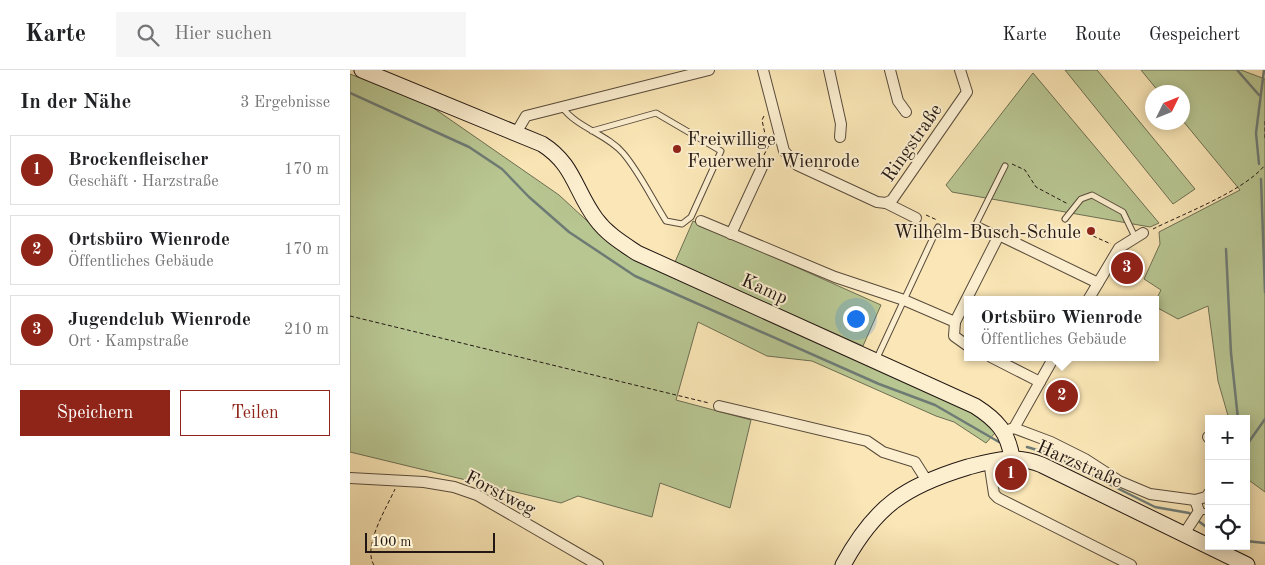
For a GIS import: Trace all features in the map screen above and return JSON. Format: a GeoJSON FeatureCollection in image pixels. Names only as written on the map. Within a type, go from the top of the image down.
{"type":"FeatureCollection","features":[{"type":"Feature","properties":{"kind":"street","name":"Kamp"},"geometry":{"type":"LineString","coordinates":[[362,70],[542,144],[561,158],[573,175],[596,218],[619,242],[637,253],[975,406],[1010,430]]}},
{"type":"Feature","properties":{"kind":"street"},"geometry":{"type":"LineString","coordinates":[[516,133],[526,116],[709,70]]}},
{"type":"Feature","properties":{"kind":"street"},"geometry":{"type":"LineString","coordinates":[[763,70],[784,151]]}},
{"type":"Feature","properties":{"kind":"street"},"geometry":{"type":"LineString","coordinates":[[829,70],[842,124],[840,138]]}},
{"type":"Feature","properties":{"kind":"street"},"geometry":{"type":"LineString","coordinates":[[890,70],[898,101],[906,112]]}},
{"type":"Feature","properties":{"kind":"street","name":"Ringstraße"},"geometry":{"type":"LineString","coordinates":[[886,203],[892,200],[967,92],[960,70]]}},
{"type":"Feature","properties":{"kind":"street","name":"Ringstraße"},"geometry":{"type":"LineString","coordinates":[[784,151],[797,165],[916,218]]}},
{"type":"Feature","properties":{"kind":"street"},"geometry":{"type":"LineString","coordinates":[[730,234],[763,165]]}},
{"type":"Feature","properties":{"kind":"street","name":"Kamp"},"geometry":{"type":"LineString","coordinates":[[701,221],[835,277],[904,300],[955,322]]}},
{"type":"Feature","properties":{"kind":"street"},"geometry":{"type":"LineString","coordinates":[[968,296],[999,235],[1098,282]]}},
{"type":"Feature","properties":{"kind":"street"},"geometry":{"type":"LineString","coordinates":[[1090,296],[1119,248],[1139,235]]}},
{"type":"Feature","properties":{"kind":"street"},"geometry":{"type":"LineString","coordinates":[[964,304],[955,322],[954,336],[964,343]]}},
{"type":"Feature","properties":{"kind":"street"},"geometry":{"type":"LineString","coordinates":[[999,361],[1040,382]]}},
{"type":"Feature","properties":{"kind":"street"},"geometry":{"type":"LineString","coordinates":[[1012,458],[1010,430],[1052,361]]}},
{"type":"Feature","properties":{"kind":"street"},"geometry":{"type":"LineString","coordinates":[[719,406],[867,440],[883,452],[915,462],[927,480]]}},
{"type":"Feature","properties":{"kind":"street","name":"Harzstraße"},"geometry":{"type":"LineString","coordinates":[[1010,430],[1051,442],[1085,459],[1119,481],[1150,494],[1195,500]]}},
{"type":"Feature","properties":{"kind":"street","name":"Harzstraße"},"geometry":{"type":"LineString","coordinates":[[843,565],[884,509],[904,492],[927,480],[990,461],[1012,458],[1042,465],[1187,529],[1247,565]]}},
{"type":"Feature","properties":{"kind":"street"},"geometry":{"type":"LineString","coordinates":[[990,461],[994,494],[998,498],[1131,565]]}},
{"type":"Feature","properties":{"kind":"street","name":"Forstweg"},"geometry":{"type":"LineString","coordinates":[[350,478],[424,482],[454,487],[477,495],[598,565]]}},
{"type":"Feature","properties":{"kind":"street"},"geometry":{"type":"LineString","coordinates":[[1187,529],[1202,512],[1195,500],[1205,497]]}},
{"type":"Feature","properties":{"kind":"lane"},"geometry":{"type":"LineString","coordinates":[[561,106],[566,113],[622,152],[666,221],[682,224],[691,217],[721,151],[656,113],[592,131]]}},
{"type":"Feature","properties":{"kind":"lane"},"geometry":{"type":"LineString","coordinates":[[999,235],[976,224],[1006,166]]}},
{"type":"Feature","properties":{"kind":"lane"},"geometry":{"type":"LineString","coordinates":[[1065,219],[1073,206],[1081,199],[1092,195],[1123,212],[1139,235]]}},
{"type":"Feature","properties":{"kind":"lane"},"geometry":{"type":"LineString","coordinates":[[876,360],[938,228]]}},
{"type":"Feature","properties":{"kind":"path"},"geometry":{"type":"LineString","coordinates":[[772,102],[762,120],[765,134],[779,144],[784,151]]}},
{"type":"Feature","properties":{"kind":"path"},"geometry":{"type":"LineString","coordinates":[[1265,121],[1265,139]]}},
{"type":"Feature","properties":{"kind":"path"},"geometry":{"type":"LineString","coordinates":[[763,165],[761,162],[771,139]]}},
{"type":"Feature","properties":{"kind":"path"},"geometry":{"type":"LineString","coordinates":[[1006,166],[1007,161],[1025,170],[1036,187],[1073,206]]}},
{"type":"Feature","properties":{"kind":"path"},"geometry":{"type":"LineString","coordinates":[[1139,235],[1237,187],[1256,176],[1265,165]]}},
{"type":"Feature","properties":{"kind":"path"},"geometry":{"type":"LineString","coordinates":[[916,218],[920,212],[937,218],[938,228]]}},
{"type":"Feature","properties":{"kind":"path"},"geometry":{"type":"LineString","coordinates":[[1093,236],[1113,245]]}},
{"type":"Feature","properties":{"kind":"path"},"geometry":{"type":"LineString","coordinates":[[350,316],[719,406]]}},
{"type":"Feature","properties":{"kind":"path"},"geometry":{"type":"LineString","coordinates":[[374,565],[371,560],[371,552],[376,528],[399,482]]}},
{"type":"Feature","properties":{"kind":"green space"},"geometry":{"type":"Polygon","coordinates":[[[1065,70],[1097,70],[1195,189],[1173,204],[1065,70]]]}},
{"type":"Feature","properties":{"kind":"green space"},"geometry":{"type":"Polygon","coordinates":[[[1141,70],[1241,70],[1265,79],[1265,492],[1250,481],[1250,415],[1228,415],[1218,381],[1208,306],[1178,319],[1159,309],[1158,296],[1161,290],[1144,279],[1160,244],[1159,232],[1240,190],[1190,129],[1190,85],[1153,85],[1141,70]]]}},
{"type":"Feature","properties":{"kind":"green space"},"geometry":{"type":"Polygon","coordinates":[[[1033,73],[1159,223],[1150,227],[952,192],[946,185],[1033,73]]]}},
{"type":"Feature","properties":{"kind":"green space"},"geometry":{"type":"Polygon","coordinates":[[[350,74],[432,107],[559,195],[622,253],[978,414],[995,433],[986,443],[954,422],[936,416],[812,361],[767,356],[698,322],[676,400],[751,420],[730,508],[660,483],[652,517],[578,496],[561,503],[350,452],[350,74]]]}},
{"type":"Feature","properties":{"kind":"green space"},"geometry":{"type":"Polygon","coordinates":[[[693,221],[881,305],[863,346],[675,262],[693,221]]]}},
{"type":"Feature","properties":{"kind":"waterway"},"geometry":{"type":"LineString","coordinates":[[1237,70],[1259,95]]}},
{"type":"Feature","properties":{"kind":"waterway"},"geometry":{"type":"LineString","coordinates":[[1259,164],[1256,133],[1264,70]]}},
{"type":"Feature","properties":{"kind":"waterway"},"geometry":{"type":"LineString","coordinates":[[350,93],[469,147],[502,169],[529,197],[569,232],[635,276],[879,384],[935,405],[999,442]]}},
{"type":"Feature","properties":{"kind":"waterway"},"geometry":{"type":"LineString","coordinates":[[1261,179],[1265,292]]}},
{"type":"Feature","properties":{"kind":"waterway"},"geometry":{"type":"LineString","coordinates":[[1226,249],[1231,353],[1238,415]]}},
{"type":"Feature","properties":{"kind":"waterway"},"geometry":{"type":"LineString","coordinates":[[1250,440],[1265,419]]}},
{"type":"Feature","properties":{"kind":"waterway"},"geometry":{"type":"LineString","coordinates":[[1027,447],[1047,453],[1155,507],[1189,513],[1193,516]]}},
{"type":"Feature","properties":{"kind":"waterway"},"geometry":{"type":"LineString","coordinates":[[1197,520],[1205,526]]}},
{"type":"Feature","properties":{"kind":"waterway"},"geometry":{"type":"LineString","coordinates":[[1250,541],[1265,543]]}},
{"type":"Feature","properties":{"kind":"place","name":"Freiwillige Feuerwehr Wienrode"},"geometry":{"type":"Point","coordinates":[677,149]}},
{"type":"Feature","properties":{"kind":"place","name":"Wilhelm-Busch-Schule"},"geometry":{"type":"Point","coordinates":[1091,231]}},
{"type":"Feature","properties":{"kind":"place","name":"Jugendclub Wienrode"},"geometry":{"type":"Point","coordinates":[1127,268]}},
{"type":"Feature","properties":{"kind":"place","name":"Ortsbüro Wienrode"},"geometry":{"type":"Point","coordinates":[1062,396]}},
{"type":"Feature","properties":{"kind":"place","name":"Brockenfleischer"},"geometry":{"type":"Point","coordinates":[1011,474]}}]}
